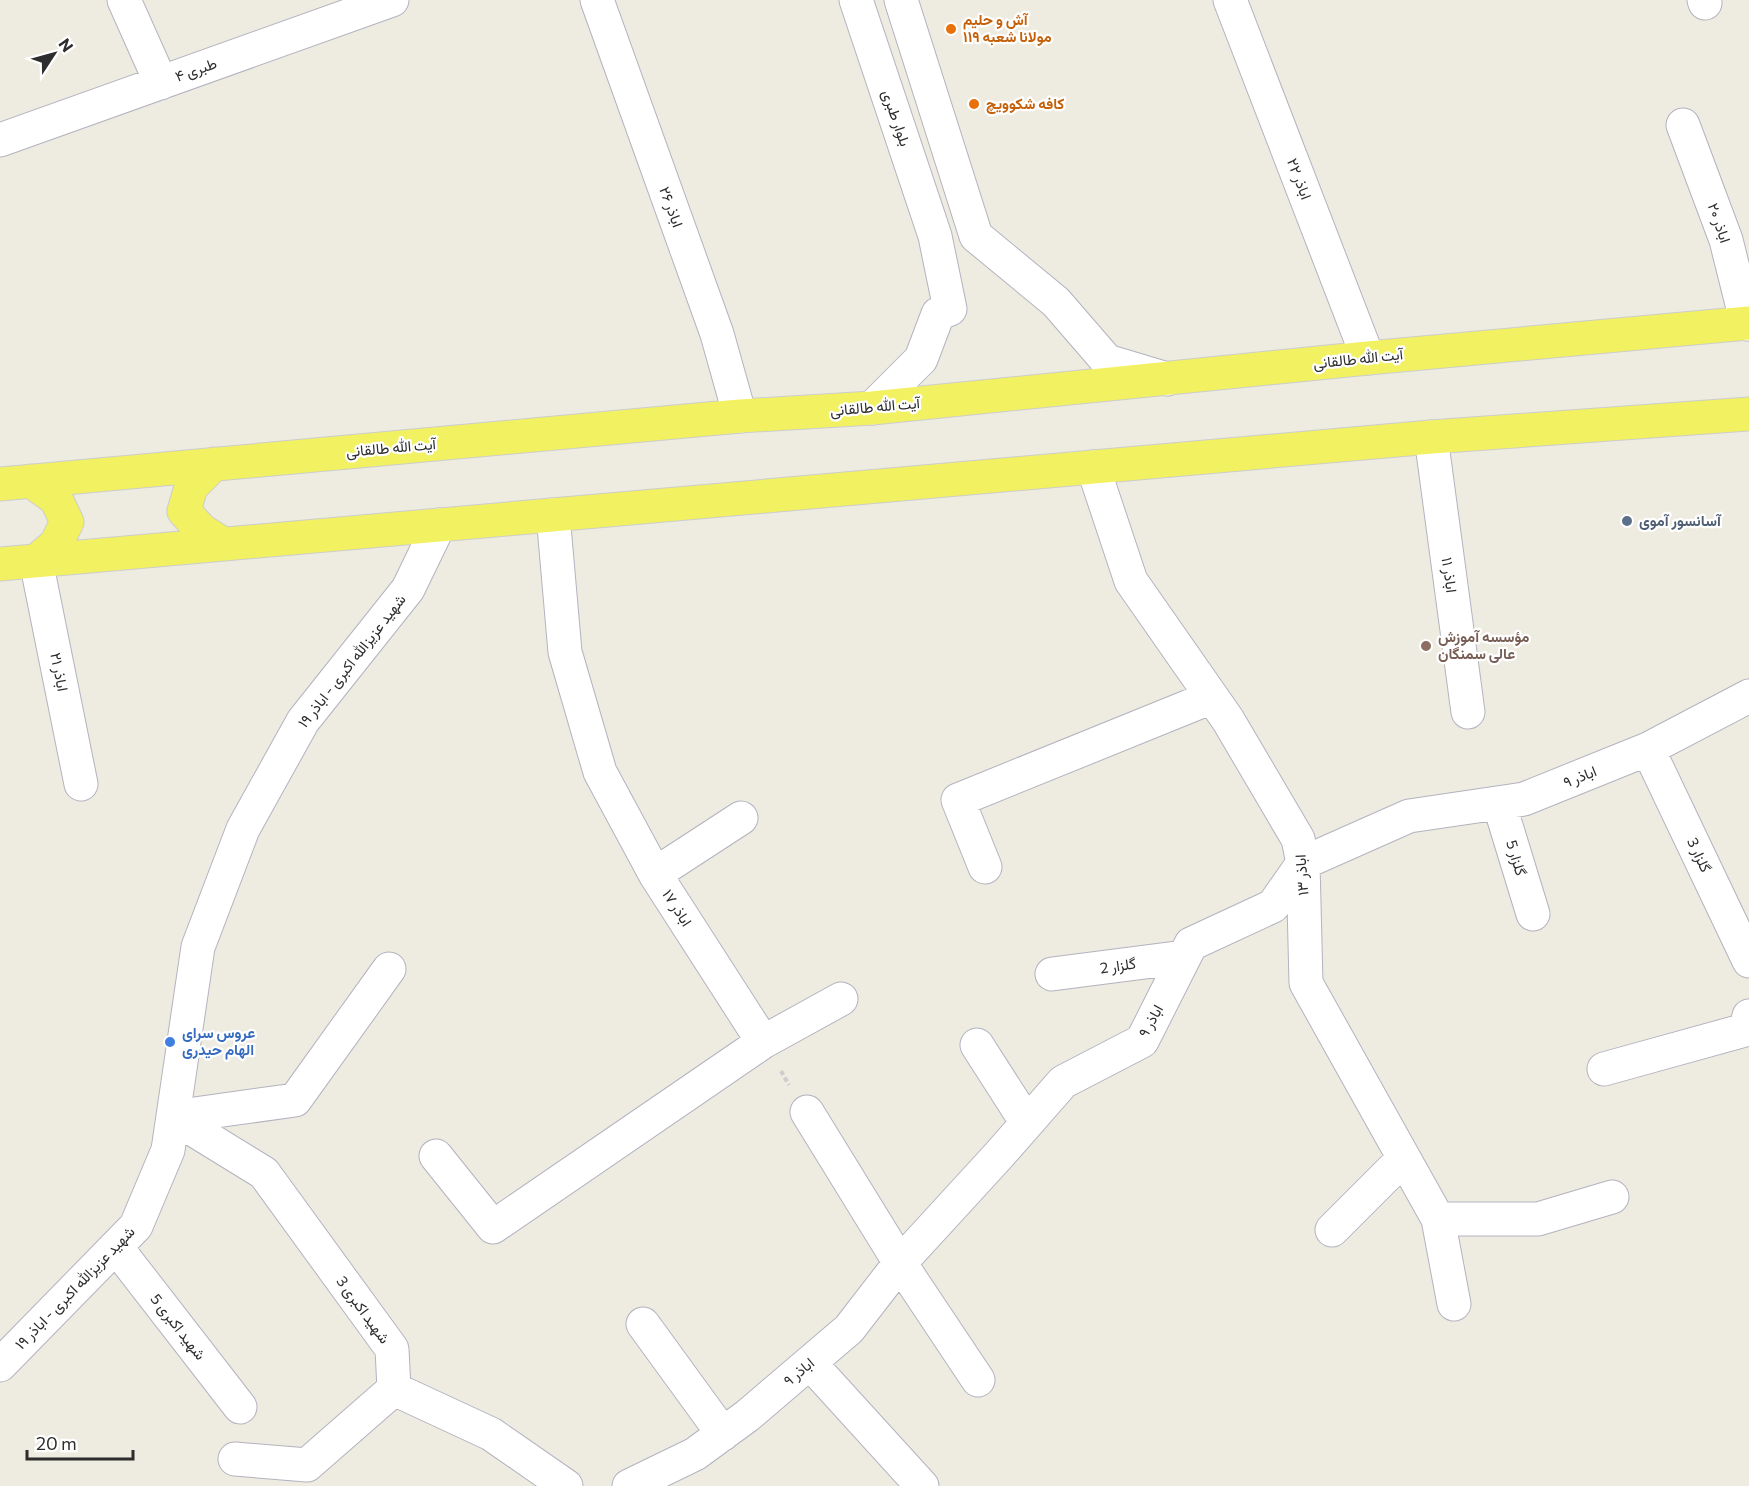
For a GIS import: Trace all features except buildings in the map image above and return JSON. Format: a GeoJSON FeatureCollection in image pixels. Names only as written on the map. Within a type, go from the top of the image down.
{"type":"FeatureCollection","features":[{"type":"Feature","properties":{"kind":"main road","name":"آیت الله طالقانی"},"geometry":{"type":"LineString","coordinates":[[15,483],[740,416],[872,408],[1368,358],[1748,324]]}},
{"type":"Feature","properties":{"kind":"main road"},"geometry":{"type":"LineString","coordinates":[[0,564],[1431,437],[1749,414]]}},
{"type":"Feature","properties":{"kind":"main road"},"geometry":{"type":"LineString","coordinates":[[214,464],[191,487],[184,511],[201,530],[223,544]]}},
{"type":"Feature","properties":{"kind":"main road"},"geometry":{"type":"LineString","coordinates":[[15,483],[56,499],[67,522],[56,544],[36,561]]}},
{"type":"Feature","properties":{"kind":"street"},"geometry":{"type":"LineString","coordinates":[[124,0],[161,83]]}},
{"type":"Feature","properties":{"kind":"street","name":"طبری ۴"},"geometry":{"type":"LineString","coordinates":[[0,140],[392,0]]}},
{"type":"Feature","properties":{"kind":"street","name":"اباذر ۲۶"},"geometry":{"type":"LineString","coordinates":[[597,0],[717,334],[740,416]]}},
{"type":"Feature","properties":{"kind":"street","name":"بلوار طبری"},"geometry":{"type":"LineString","coordinates":[[856,0],[935,236],[951,309],[938,314],[921,359],[872,408]]}},
{"type":"Feature","properties":{"kind":"street"},"geometry":{"type":"LineString","coordinates":[[901,0],[976,236],[1056,302],[1107,361],[1167,379]]}},
{"type":"Feature","properties":{"kind":"street","name":"اباذر ۲۲"},"geometry":{"type":"LineString","coordinates":[[1230,0],[1368,358]]}},
{"type":"Feature","properties":{"kind":"street","name":"اباذر ۲۰"},"geometry":{"type":"LineString","coordinates":[[1683,125],[1726,240],[1748,324]]}},
{"type":"Feature","properties":{"kind":"street","name":"اباذر ۱۱"},"geometry":{"type":"LineString","coordinates":[[1431,437],[1468,712]]}},
{"type":"Feature","properties":{"kind":"street","name":"اباذر ۱۳"},"geometry":{"type":"LineString","coordinates":[[1093,467],[1131,581],[1228,720],[1298,839],[1303,863],[1306,983],[1438,1219],[1454,1304]]}},
{"type":"Feature","properties":{"kind":"street","name":"اباذر ۱۷"},"geometry":{"type":"LineString","coordinates":[[553,515],[565,652],[600,772],[655,874],[763,1042]]}},
{"type":"Feature","properties":{"kind":"street","name":"شهید عزیزالله اکبری - اباذر ۱۹"},"geometry":{"type":"LineString","coordinates":[[0,1365],[136,1226],[168,1150],[198,947],[243,830],[303,721],[408,589],[439,525]]}},
{"type":"Feature","properties":{"kind":"street","name":"اباذر ۲۱"},"geometry":{"type":"LineString","coordinates":[[36,561],[81,784]]}},
{"type":"Feature","properties":{"kind":"street","name":"اباذر ۹"},"geometry":{"type":"LineString","coordinates":[[629,1486],[694,1454],[723,1434],[849,1329],[900,1263],[1063,1082],[1142,1041],[1191,944],[1274,906],[1303,863],[1409,816],[1524,799],[1648,748],[1749,696]]}},
{"type":"Feature","properties":{"kind":"street"},"geometry":{"type":"LineString","coordinates":[[985,867],[958,800],[1212,697]]}},
{"type":"Feature","properties":{"kind":"street","name":"گلزار 3"},"geometry":{"type":"LineString","coordinates":[[1648,748],[1749,961]]}},
{"type":"Feature","properties":{"kind":"street","name":"گلزار 5"},"geometry":{"type":"LineString","coordinates":[[1499,803],[1533,914]]}},
{"type":"Feature","properties":{"kind":"street"},"geometry":{"type":"LineString","coordinates":[[655,874],[741,818]]}},
{"type":"Feature","properties":{"kind":"street","name":"گلزار 2"},"geometry":{"type":"LineString","coordinates":[[1052,974],[1184,957]]}},
{"type":"Feature","properties":{"kind":"street"},"geometry":{"type":"LineString","coordinates":[[173,1117],[295,1100],[389,969]]}},
{"type":"Feature","properties":{"kind":"street"},"geometry":{"type":"LineString","coordinates":[[436,1156],[493,1227],[763,1042],[842,999]]}},
{"type":"Feature","properties":{"kind":"street"},"geometry":{"type":"LineString","coordinates":[[1604,1069],[1748,1026]]}},
{"type":"Feature","properties":{"kind":"street"},"geometry":{"type":"LineString","coordinates":[[977,1045],[1027,1123]]}},
{"type":"Feature","properties":{"kind":"street"},"geometry":{"type":"LineString","coordinates":[[807,1112],[900,1263],[978,1380]]}},
{"type":"Feature","properties":{"kind":"street","name":"شهید اکبری 3"},"geometry":{"type":"LineString","coordinates":[[173,1117],[264,1173],[392,1349],[394,1389]]}},
{"type":"Feature","properties":{"kind":"street"},"geometry":{"type":"LineString","coordinates":[[1332,1230],[1404,1158]]}},
{"type":"Feature","properties":{"kind":"street"},"geometry":{"type":"LineString","coordinates":[[1438,1219],[1539,1219],[1612,1197]]}},
{"type":"Feature","properties":{"kind":"street","name":"شهید اکبری 5"},"geometry":{"type":"LineString","coordinates":[[116,1247],[240,1407]]}},
{"type":"Feature","properties":{"kind":"street"},"geometry":{"type":"LineString","coordinates":[[643,1324],[723,1434]]}},
{"type":"Feature","properties":{"kind":"street"},"geometry":{"type":"LineString","coordinates":[[810,1362],[922,1486]]}},
{"type":"Feature","properties":{"kind":"street"},"geometry":{"type":"LineString","coordinates":[[235,1459],[307,1465],[394,1389],[491,1434],[566,1486]]}},
{"type":"Feature","properties":{"kind":"path"},"geometry":{"type":"LineString","coordinates":[[763,1042],[807,1112]]}},
{"type":"Feature","properties":{"kind":"place","name":"آش و حلیم مولانا شعبه ۱۱۹"},"geometry":{"type":"Point","coordinates":[951,29]}},
{"type":"Feature","properties":{"kind":"place","name":"کافه شکوویچ"},"geometry":{"type":"Point","coordinates":[974,104]}},
{"type":"Feature","properties":{"kind":"place","name":"آسانسور آموی"},"geometry":{"type":"Point","coordinates":[1627,521]}},
{"type":"Feature","properties":{"kind":"place","name":"مؤسسه آموزش عالی سمنگان"},"geometry":{"type":"Point","coordinates":[1426,646]}},
{"type":"Feature","properties":{"kind":"place","name":"عروس سرای الهام حیدری"},"geometry":{"type":"Point","coordinates":[170,1042]}}]}
